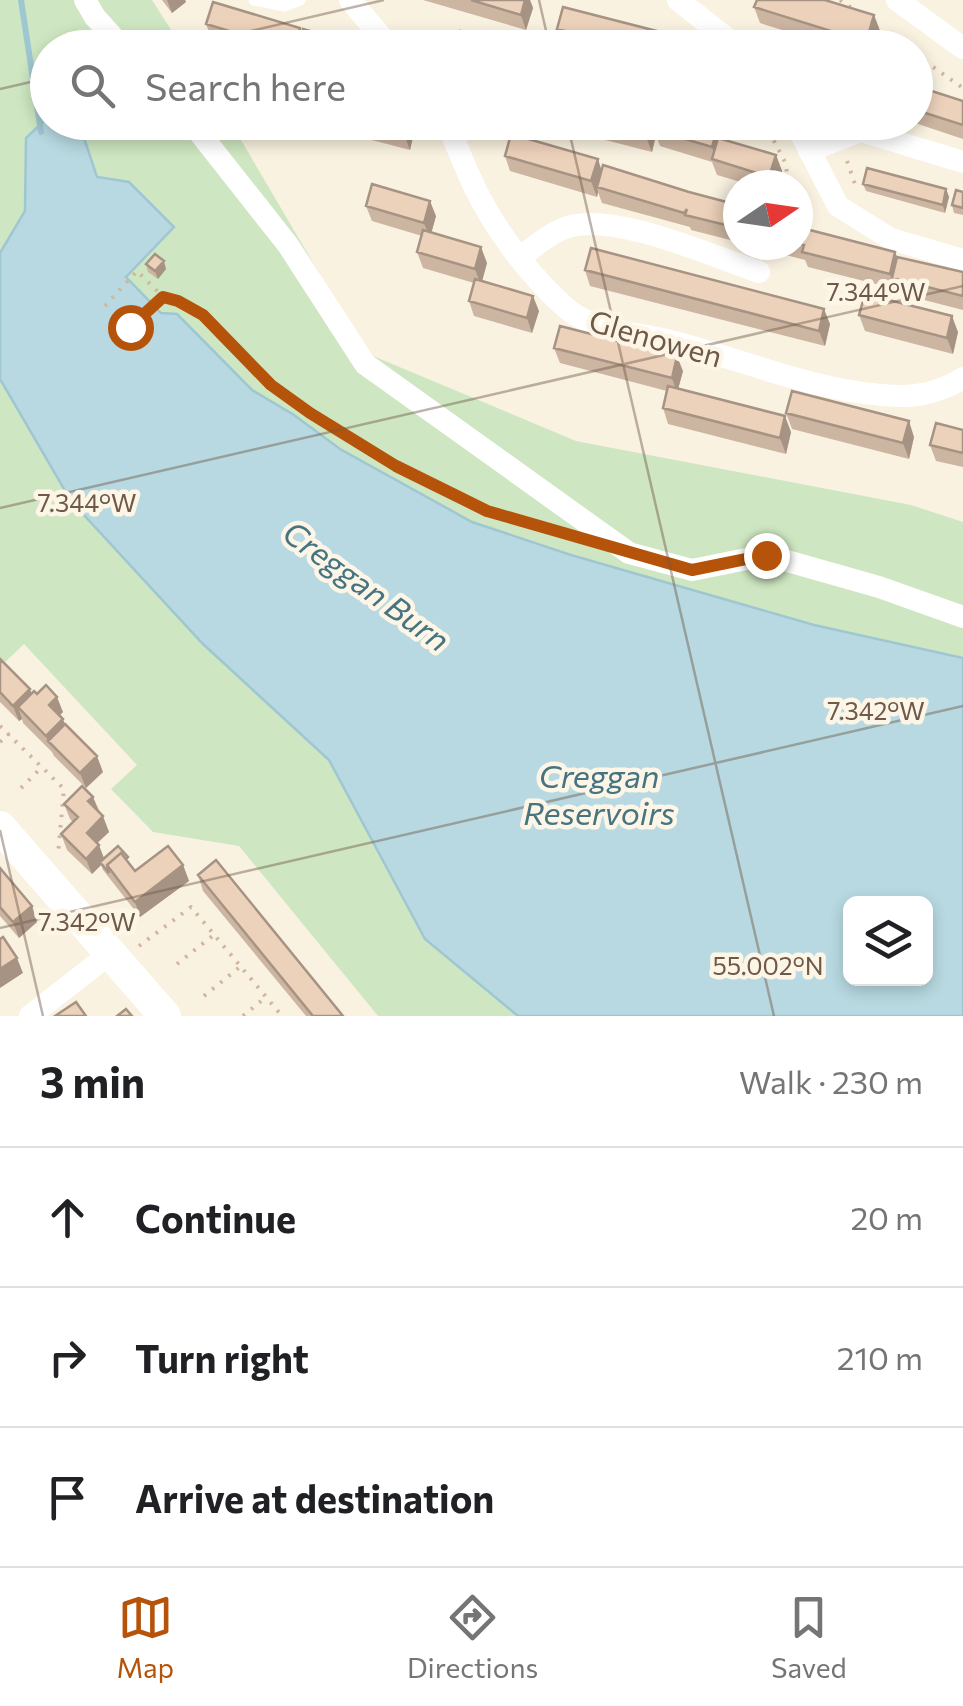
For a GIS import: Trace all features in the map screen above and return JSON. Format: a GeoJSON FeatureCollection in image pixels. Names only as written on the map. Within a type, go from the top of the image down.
{"type":"FeatureCollection","features":[{"type":"Feature","properties":{"kind":"street"},"geometry":{"type":"LineString","coordinates":[[86,0],[107,30]]}},
{"type":"Feature","properties":{"kind":"street"},"geometry":{"type":"LineString","coordinates":[[350,0],[375,30]]}},
{"type":"Feature","properties":{"kind":"street"},"geometry":{"type":"LineString","coordinates":[[678,0],[716,30]]}},
{"type":"Feature","properties":{"kind":"street"},"geometry":{"type":"LineString","coordinates":[[897,0],[963,48]]}},
{"type":"Feature","properties":{"kind":"street"},"geometry":{"type":"LineString","coordinates":[[205,140],[288,245],[365,364],[630,553],[692,570],[766,555],[963,617]]}},
{"type":"Feature","properties":{"kind":"street","name":"Glenowen"},"geometry":{"type":"LineString","coordinates":[[455,140],[495,224],[569,310],[610,329],[671,341],[830,386],[902,397],[946,389],[963,378]]}},
{"type":"Feature","properties":{"kind":"street"},"geometry":{"type":"LineString","coordinates":[[804,140],[838,206],[891,239],[963,260]]}},
{"type":"Feature","properties":{"kind":"street"},"geometry":{"type":"LineString","coordinates":[[810,151],[839,140]]}},
{"type":"Feature","properties":{"kind":"street"},"geometry":{"type":"LineString","coordinates":[[891,140],[963,162]]}},
{"type":"Feature","properties":{"kind":"street"},"geometry":{"type":"LineString","coordinates":[[521,257],[552,234],[571,226],[613,224],[759,272]]}},
{"type":"Feature","properties":{"kind":"street"},"geometry":{"type":"LineString","coordinates":[[0,826],[124,951],[165,1016]]}},
{"type":"Feature","properties":{"kind":"street"},"geometry":{"type":"LineString","coordinates":[[30,1016],[124,951]]}},
{"type":"Feature","properties":{"kind":"lane"},"geometry":{"type":"LineString","coordinates":[[254,0],[284,6],[300,0]]}},
{"type":"Feature","properties":{"kind":"path"},"geometry":{"type":"LineString","coordinates":[[840,0],[853,10]]}},
{"type":"Feature","properties":{"kind":"path"},"geometry":{"type":"LineString","coordinates":[[866,19],[881,30]]}},
{"type":"Feature","properties":{"kind":"path"},"geometry":{"type":"LineString","coordinates":[[933,68],[963,88]]}},
{"type":"Feature","properties":{"kind":"path"},"geometry":{"type":"LineString","coordinates":[[773,140],[787,170]]}},
{"type":"Feature","properties":{"kind":"path"},"geometry":{"type":"LineString","coordinates":[[105,306],[137,272],[163,297],[203,315],[271,385],[366,449],[487,511],[576,537]]}},
{"type":"Feature","properties":{"kind":"path"},"geometry":{"type":"LineString","coordinates":[[130,327],[163,297]]}},
{"type":"Feature","properties":{"kind":"path"},"geometry":{"type":"LineString","coordinates":[[0,726],[64,788],[57,864]]}},
{"type":"Feature","properties":{"kind":"path"},"geometry":{"type":"LineString","coordinates":[[0,742],[9,734]]}},
{"type":"Feature","properties":{"kind":"path"},"geometry":{"type":"LineString","coordinates":[[21,788],[42,767]]}},
{"type":"Feature","properties":{"kind":"path"},"geometry":{"type":"LineString","coordinates":[[124,951],[191,907],[282,1016]]}},
{"type":"Feature","properties":{"kind":"path"},"geometry":{"type":"LineString","coordinates":[[177,964],[215,934]]}},
{"type":"Feature","properties":{"kind":"path"},"geometry":{"type":"LineString","coordinates":[[204,996],[241,966]]}},
{"type":"Feature","properties":{"kind":"path"},"geometry":{"type":"LineString","coordinates":[[243,1016],[266,996]]}},
{"type":"Feature","properties":{"kind":"green space","name":"Creggan Reservoirs"},"geometry":{"type":"Polygon","coordinates":[[[0,0],[152,0],[171,30],[30,30],[30,140],[241,140],[366,353],[576,441],[911,505],[963,522],[963,1016],[378,1016],[239,846],[153,832],[111,789],[137,765],[24,644],[0,667],[0,0]]]}},
{"type":"Feature","properties":{"kind":"water","name":"Creggan Reservoirs"},"geometry":{"type":"Polygon","coordinates":[[[30,134],[30,140],[85,140],[97,177],[129,182],[174,227],[126,277],[161,313],[177,314],[252,390],[340,449],[472,522],[571,555],[814,625],[963,658],[963,1016],[518,1016],[425,939],[329,760],[203,644],[71,501],[0,379],[0,253],[25,211],[26,138],[30,134]]]}},
{"type":"Feature","properties":{"kind":"building"},"geometry":{"type":"Polygon","coordinates":[[[471,0],[525,0],[521,15],[471,0]]]}},
{"type":"Feature","properties":{"kind":"building"},"geometry":{"type":"Polygon","coordinates":[[[757,0],[825,0],[874,15],[870,30],[828,30],[754,7],[757,0]]]}},
{"type":"Feature","properties":{"kind":"building"},"geometry":{"type":"Polygon","coordinates":[[[213,2],[300,28],[226,30],[206,24],[213,2]]]}},
{"type":"Feature","properties":{"kind":"building"},"geometry":{"type":"Polygon","coordinates":[[[563,7],[653,30],[561,30],[557,29],[563,7]]]}},
{"type":"Feature","properties":{"kind":"building"},"geometry":{"type":"Polygon","coordinates":[[[933,91],[963,101],[963,125],[933,115],[933,91]]]}},
{"type":"Feature","properties":{"kind":"building"},"geometry":{"type":"Polygon","coordinates":[[[509,140],[532,140],[598,159],[591,181],[505,156],[509,140]]]}},
{"type":"Feature","properties":{"kind":"building"},"geometry":{"type":"Polygon","coordinates":[[[688,140],[714,140],[712,147],[688,140]]]}},
{"type":"Feature","properties":{"kind":"building"},"geometry":{"type":"Polygon","coordinates":[[[717,140],[776,155],[771,170],[747,170],[712,159],[717,140]]]}},
{"type":"Feature","properties":{"kind":"building"},"geometry":{"type":"Polygon","coordinates":[[[603,165],[723,201],[723,224],[685,215],[687,209],[684,213],[597,187],[603,165]]]}},
{"type":"Feature","properties":{"kind":"building"},"geometry":{"type":"Polygon","coordinates":[[[867,168],[946,189],[943,205],[863,184],[867,168]]]}},
{"type":"Feature","properties":{"kind":"building"},"geometry":{"type":"Polygon","coordinates":[[[372,184],[430,201],[424,223],[366,206],[372,184]]]}},
{"type":"Feature","properties":{"kind":"building"},"geometry":{"type":"Polygon","coordinates":[[[956,190],[963,192],[963,208],[952,205],[956,190]]]}},
{"type":"Feature","properties":{"kind":"building"},"geometry":{"type":"Polygon","coordinates":[[[423,230],[481,247],[475,269],[417,252],[423,230]]]}},
{"type":"Feature","properties":{"kind":"building"},"geometry":{"type":"Polygon","coordinates":[[[813,231],[895,252],[890,274],[813,255],[813,231]]]}},
{"type":"Feature","properties":{"kind":"building"},"geometry":{"type":"Polygon","coordinates":[[[591,248],[824,309],[819,331],[585,270],[591,248]]]}},
{"type":"Feature","properties":{"kind":"building"},"geometry":{"type":"Polygon","coordinates":[[[155,254],[164,261],[155,271],[146,264],[155,254]]]}},
{"type":"Feature","properties":{"kind":"building"},"geometry":{"type":"Polygon","coordinates":[[[897,257],[963,272],[963,296],[892,278],[897,257]]]}},
{"type":"Feature","properties":{"kind":"building"},"geometry":{"type":"Polygon","coordinates":[[[475,279],[533,296],[527,318],[469,301],[475,279]]]}},
{"type":"Feature","properties":{"kind":"building"},"geometry":{"type":"Polygon","coordinates":[[[865,294],[952,316],[947,338],[859,315],[865,294]]]}},
{"type":"Feature","properties":{"kind":"building"},"geometry":{"type":"Polygon","coordinates":[[[560,326],[677,356],[672,378],[554,348],[560,326]]]}},
{"type":"Feature","properties":{"kind":"building"},"geometry":{"type":"Polygon","coordinates":[[[668,386],[785,416],[780,438],[663,408],[668,386]]]}},
{"type":"Feature","properties":{"kind":"building"},"geometry":{"type":"Polygon","coordinates":[[[792,391],[909,421],[903,443],[786,413],[792,391]]]}},
{"type":"Feature","properties":{"kind":"building"},"geometry":{"type":"Polygon","coordinates":[[[936,423],[963,430],[963,453],[930,445],[936,423]]]}},
{"type":"Feature","properties":{"kind":"building"},"geometry":{"type":"Polygon","coordinates":[[[0,659],[30,689],[13,706],[0,692],[0,659]]]}},
{"type":"Feature","properties":{"kind":"building"},"geometry":{"type":"Polygon","coordinates":[[[46,685],[57,697],[49,705],[63,719],[46,736],[18,707],[46,685]]]}},
{"type":"Feature","properties":{"kind":"building"},"geometry":{"type":"Polygon","coordinates":[[[65,724],[97,756],[80,773],[48,741],[65,724]]]}},
{"type":"Feature","properties":{"kind":"building"},"geometry":{"type":"Polygon","coordinates":[[[82,786],[93,797],[88,801],[103,816],[87,833],[99,845],[86,859],[61,834],[78,817],[64,804],[82,786]]]}},
{"type":"Feature","properties":{"kind":"building"},"geometry":{"type":"Polygon","coordinates":[[[118,846],[128,857],[121,853],[107,865],[109,873],[100,862],[118,846]]]}},
{"type":"Feature","properties":{"kind":"building"},"geometry":{"type":"Polygon","coordinates":[[[168,846],[183,865],[135,902],[107,865],[121,853],[135,871],[168,846]]]}},
{"type":"Feature","properties":{"kind":"building"},"geometry":{"type":"Polygon","coordinates":[[[216,860],[343,1016],[313,1016],[198,875],[216,860]]]}},
{"type":"Feature","properties":{"kind":"building"},"geometry":{"type":"Polygon","coordinates":[[[0,868],[32,906],[13,922],[0,907],[0,868]]]}},
{"type":"Feature","properties":{"kind":"building"},"geometry":{"type":"Polygon","coordinates":[[[3,937],[17,958],[0,969],[0,939],[3,937]]]}},
{"type":"Feature","properties":{"kind":"building"},"geometry":{"type":"Polygon","coordinates":[[[76,1002],[86,1016],[55,1016],[76,1002]]]}},
{"type":"Feature","properties":{"kind":"waterway","name":"Creggan Burn"},"geometry":{"type":"LineString","coordinates":[[21,0],[30,59]]}},
{"type":"Feature","properties":{"kind":"route"},"geometry":{"type":"LineString","coordinates":[[130,327],[163,297],[178,301],[203,315],[271,385],[310,413],[396,466],[487,511],[692,570],[766,555]]}}]}
